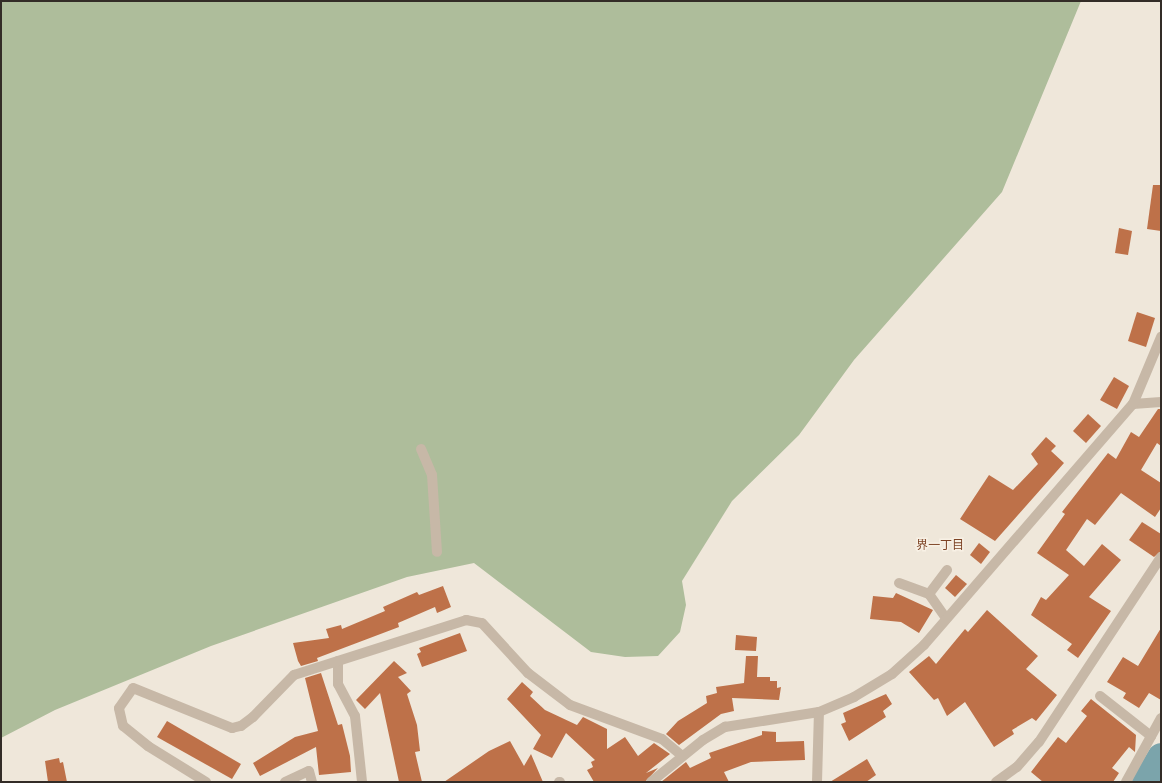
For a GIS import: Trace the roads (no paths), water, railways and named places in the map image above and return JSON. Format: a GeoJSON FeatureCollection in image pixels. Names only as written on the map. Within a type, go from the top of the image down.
{"type":"FeatureCollection","features":[{"type":"Feature","properties":{"kind":"street"},"geometry":{"type":"LineString","coordinates":[[651,782],[682,756],[725,728],[819,712],[854,697],[892,674],[924,645],[1133,404],[1161,337]]}},
{"type":"Feature","properties":{"kind":"street"},"geometry":{"type":"LineString","coordinates":[[1133,404],[1161,402]]}},
{"type":"Feature","properties":{"kind":"street"},"geometry":{"type":"LineString","coordinates":[[421,449],[432,475],[437,552]]}},
{"type":"Feature","properties":{"kind":"street"},"geometry":{"type":"LineString","coordinates":[[996,782],[1017,767],[1038,742],[1161,557]]}},
{"type":"Feature","properties":{"kind":"street"},"geometry":{"type":"LineString","coordinates":[[929,594],[947,570]]}},
{"type":"Feature","properties":{"kind":"street"},"geometry":{"type":"LineString","coordinates":[[898,583],[929,594],[946,618]]}},
{"type":"Feature","properties":{"kind":"street"},"geometry":{"type":"LineString","coordinates":[[206,782],[148,746],[123,726],[119,708],[128,692],[133,688],[141,689],[188,713],[232,728],[241,726],[253,717],[294,675],[466,620],[482,623],[528,673],[570,705],[662,739],[682,756]]}},
{"type":"Feature","properties":{"kind":"street"},"geometry":{"type":"LineString","coordinates":[[338,661],[338,684],[354,716],[362,782]]}},
{"type":"Feature","properties":{"kind":"street"},"geometry":{"type":"LineString","coordinates":[[1100,696],[1152,736]]}},
{"type":"Feature","properties":{"kind":"street"},"geometry":{"type":"LineString","coordinates":[[817,782],[819,712]]}},
{"type":"Feature","properties":{"kind":"street"},"geometry":{"type":"LineString","coordinates":[[1126,782],[1161,718]]}},
{"type":"Feature","properties":{"kind":"street"},"geometry":{"type":"LineString","coordinates":[[285,782],[309,771],[312,782]]}},
{"type":"Feature","properties":{"kind":"waterway"},"geometry":{"type":"LineString","coordinates":[[1146,782],[1161,757]]}},
{"type":"Feature","properties":{"kind":"district","name":"界一丁目"},"geometry":{"type":"Point","coordinates":[940,546]}}]}
